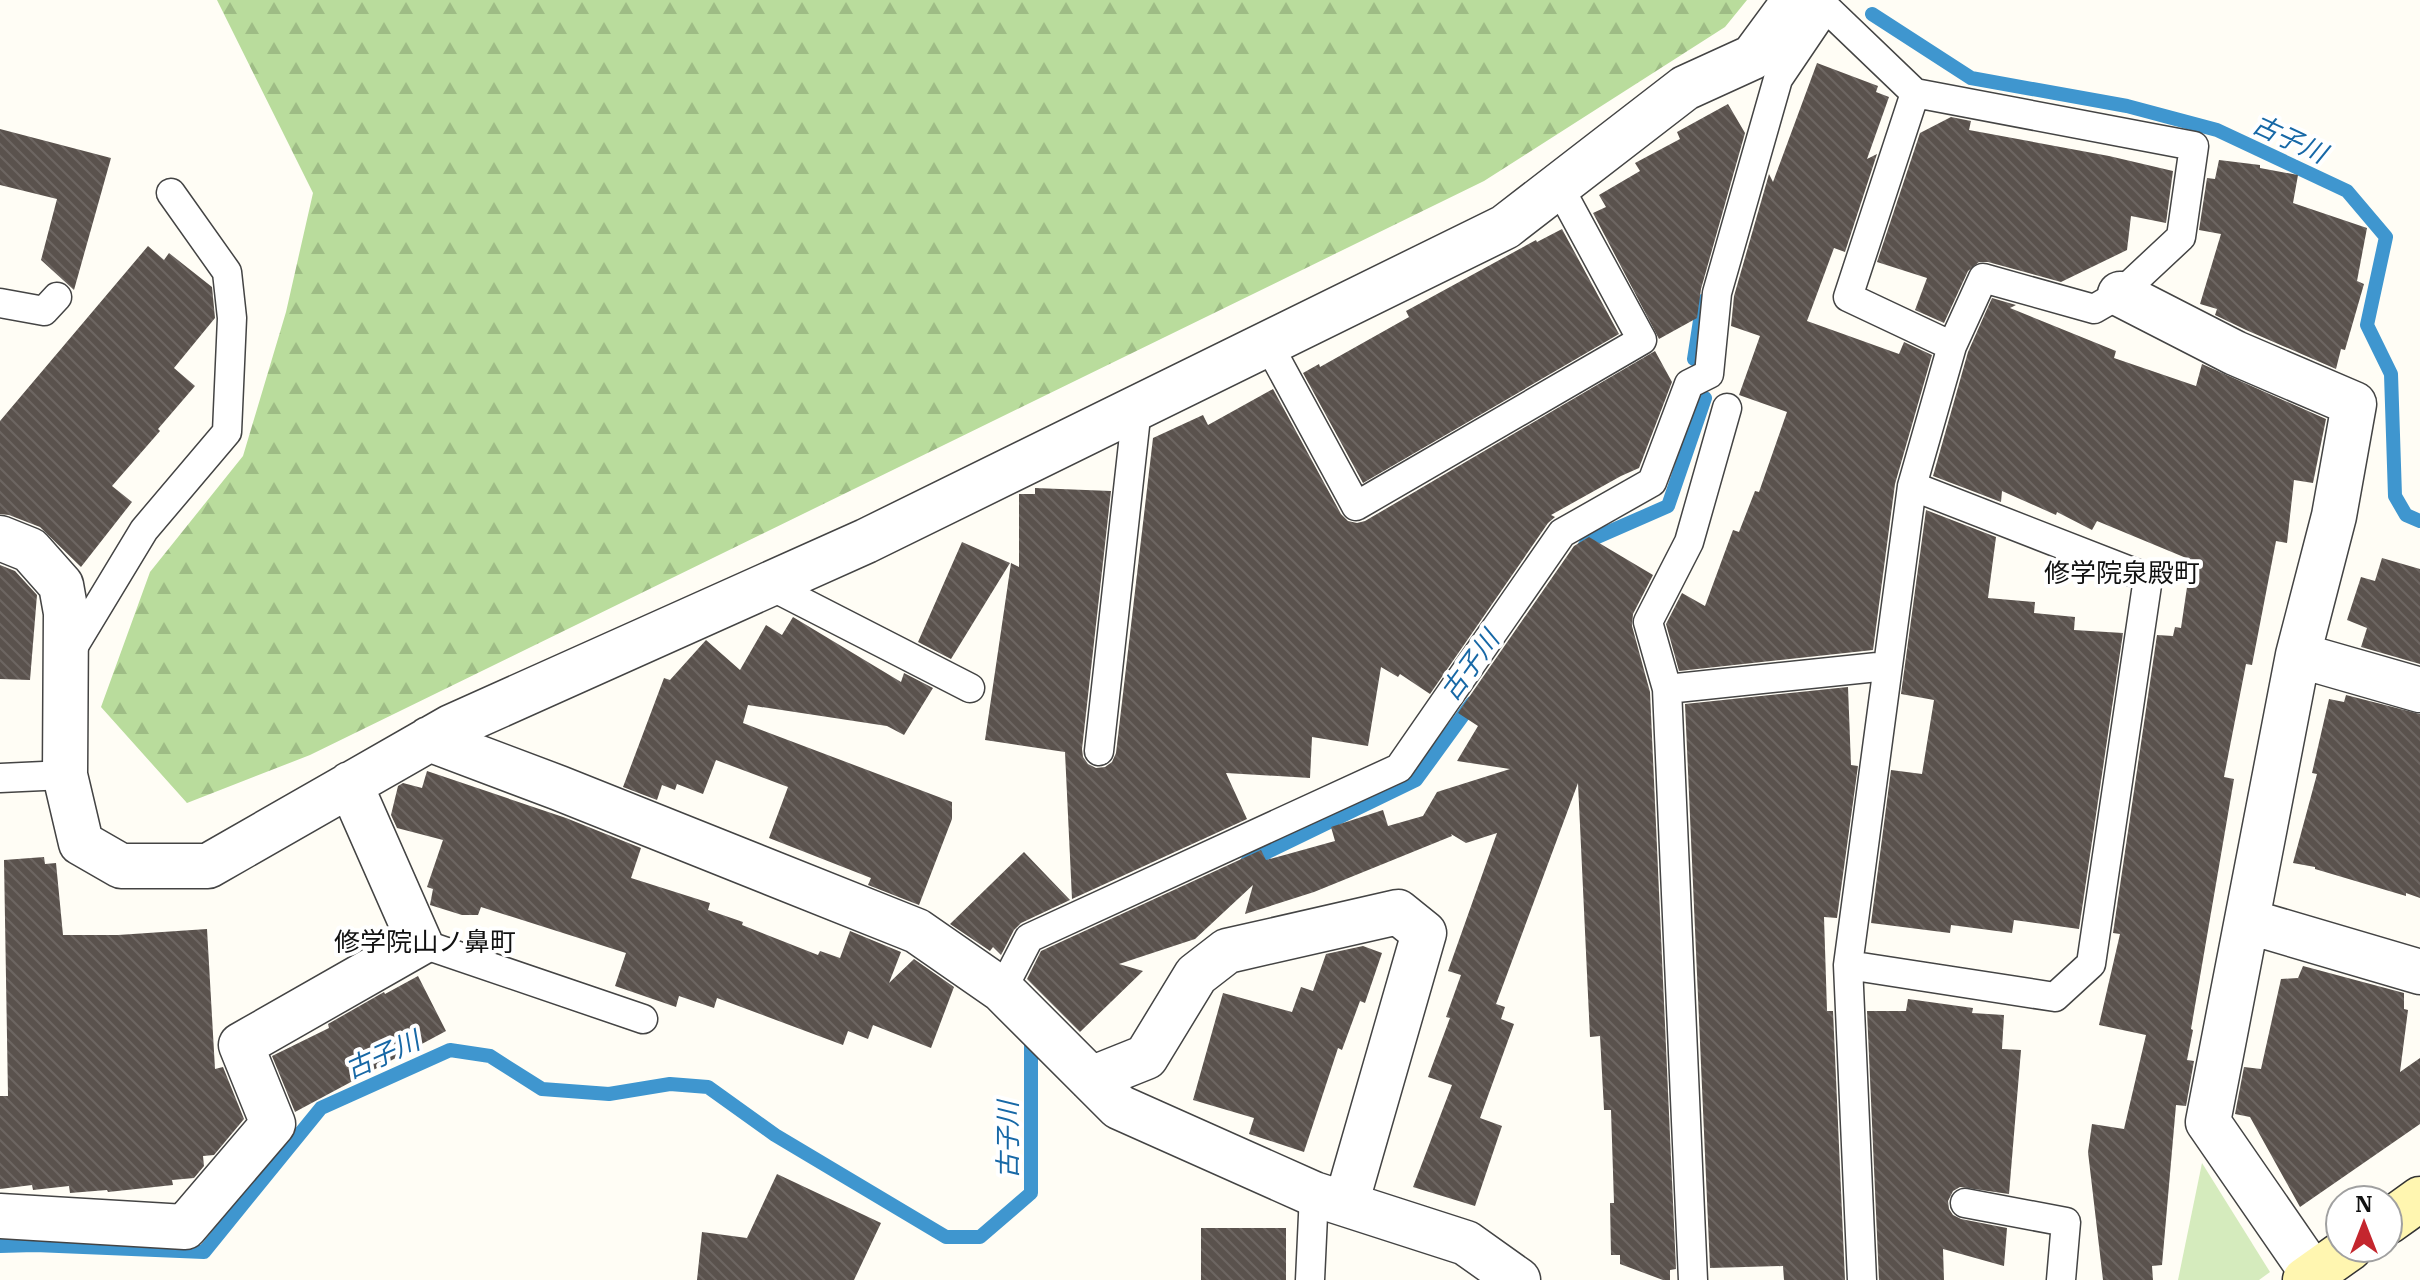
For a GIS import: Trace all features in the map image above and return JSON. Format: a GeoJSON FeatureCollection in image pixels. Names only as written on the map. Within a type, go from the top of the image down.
{"type":"FeatureCollection","features":[{"type":"Feature","properties":{"kind":"street"},"geometry":{"type":"LineString","coordinates":[[0,538],[30,550],[61,585],[66,613],[65,775],[81,843],[121,866],[208,866],[451,727],[866,541],[1505,227],[1685,88],[1753,57],[1813,3]]}},
{"type":"Feature","properties":{"kind":"street"},"geometry":{"type":"LineString","coordinates":[[2120,294],[2235,353],[2354,404],[2334,516],[2298,655],[2208,1122],[2309,1277],[2327,1264]]}},
{"type":"Feature","properties":{"kind":"street"},"geometry":{"type":"LineString","coordinates":[[2298,655],[2420,690]]}},
{"type":"Feature","properties":{"kind":"street"},"geometry":{"type":"LineString","coordinates":[[429,739],[917,931],[1002,990],[1119,1107],[1330,1199],[1466,1243],[1518,1280]]}},
{"type":"Feature","properties":{"kind":"street"},"geometry":{"type":"LineString","coordinates":[[0,1216],[185,1227],[273,1124],[241,1045],[420,943],[350,784]]}},
{"type":"Feature","properties":{"kind":"street"},"geometry":{"type":"LineString","coordinates":[[1091,1079],[1146,1057],[1196,975],[1227,951],[1398,912],[1424,933],[1330,1199]]}},
{"type":"Feature","properties":{"kind":"street"},"geometry":{"type":"LineString","coordinates":[[2247,921],[2420,972]]}},
{"type":"Feature","properties":{"kind":"lane"},"geometry":{"type":"LineString","coordinates":[[1002,990],[1029,938],[1399,768],[1562,533],[1652,482],[1689,384],[1709,374],[1717,293],[1778,79],[1813,3],[1915,93],[2194,146],[2181,237],[2120,294],[2094,309],[1983,278],[1952,346],[1912,486],[1848,965],[1862,1280]]}},
{"type":"Feature","properties":{"kind":"lane"},"geometry":{"type":"LineString","coordinates":[[1915,93],[1848,297],[1952,346]]}},
{"type":"Feature","properties":{"kind":"lane"},"geometry":{"type":"LineString","coordinates":[[1268,344],[1356,506],[1642,340],[1558,185]]}},
{"type":"Feature","properties":{"kind":"lane"},"geometry":{"type":"LineString","coordinates":[[66,658],[144,530],[227,432],[232,318],[227,272],[171,193]]}},
{"type":"Feature","properties":{"kind":"lane"},"geometry":{"type":"LineString","coordinates":[[0,303],[44,311],[57,297]]}},
{"type":"Feature","properties":{"kind":"lane"},"geometry":{"type":"LineString","coordinates":[[1099,751],[1137,408]]}},
{"type":"Feature","properties":{"kind":"lane"},"geometry":{"type":"LineString","coordinates":[[1693,1280],[1667,689],[1648,622],[1689,542],[1727,408]]}},
{"type":"Feature","properties":{"kind":"lane"},"geometry":{"type":"LineString","coordinates":[[1848,965],[2055,997],[2091,964],[2148,578],[1912,486]]}},
{"type":"Feature","properties":{"kind":"lane"},"geometry":{"type":"LineString","coordinates":[[769,585],[970,688]]}},
{"type":"Feature","properties":{"kind":"lane"},"geometry":{"type":"LineString","coordinates":[[1667,689],[1887,666]]}},
{"type":"Feature","properties":{"kind":"lane"},"geometry":{"type":"LineString","coordinates":[[0,778],[65,775]]}},
{"type":"Feature","properties":{"kind":"lane"},"geometry":{"type":"LineString","coordinates":[[420,943],[643,1019]]}},
{"type":"Feature","properties":{"kind":"lane"},"geometry":{"type":"LineString","coordinates":[[1310,1280],[1330,1199]]}},
{"type":"Feature","properties":{"kind":"lane"},"geometry":{"type":"LineString","coordinates":[[1965,1203],[2066,1222],[2061,1280]]}},
{"type":"Feature","properties":{"kind":"green space"},"geometry":{"type":"Polygon","coordinates":[[[217,0],[1747,0],[1725,27],[1484,181],[310,755],[187,803],[101,707],[150,572],[243,456],[286,312],[313,193],[217,0]]]}},
{"type":"Feature","properties":{"kind":"green space"},"geometry":{"type":"Polygon","coordinates":[[[2202,1163],[2270,1272],[2259,1280],[2178,1280],[2202,1163]]]}},
{"type":"Feature","properties":{"kind":"building"},"geometry":{"type":"Polygon","coordinates":[[[1817,63],[1878,86],[1876,92],[1889,97],[1867,159],[1877,154],[1845,252],[1834,248],[1807,321],[1899,354],[1904,342],[1932,355],[1895,484],[1873,650],[1679,671],[1666,624],[1682,593],[1705,606],[1733,530],[1739,532],[1755,491],[1759,492],[1787,412],[1739,395],[1760,336],[1731,326],[1734,296],[1769,174],[1773,182],[1817,63]]]}},
{"type":"Feature","properties":{"kind":"building"},"geometry":{"type":"Polygon","coordinates":[[[1728,104],[1745,133],[1701,289],[1697,318],[1659,339],[1593,213],[1606,207],[1599,195],[1640,171],[1635,163],[1680,139],[1677,132],[1728,104]]]}},
{"type":"Feature","properties":{"kind":"building"},"geometry":{"type":"Polygon","coordinates":[[[1951,117],[1971,121],[1969,130],[2173,171],[2166,223],[2131,216],[2127,250],[2061,282],[1979,262],[1968,271],[1944,323],[1915,310],[1927,278],[1877,262],[1920,133],[1951,117]]]}},
{"type":"Feature","properties":{"kind":"building"},"geometry":{"type":"Polygon","coordinates":[[[0,129],[111,158],[74,290],[41,260],[57,199],[0,185],[0,129]]]}},
{"type":"Feature","properties":{"kind":"building"},"geometry":{"type":"Polygon","coordinates":[[[2219,160],[2260,165],[2260,168],[2298,175],[2293,203],[2367,228],[2357,281],[2364,284],[2345,350],[2341,349],[2336,369],[2246,330],[2215,315],[2217,309],[2200,304],[2221,234],[2199,230],[2207,178],[2215,179],[2219,160]]]}},
{"type":"Feature","properties":{"kind":"building"},"geometry":{"type":"Polygon","coordinates":[[[1562,229],[1619,334],[1363,483],[1303,373],[1319,364],[1320,367],[1409,317],[1406,311],[1562,229]]]}},
{"type":"Feature","properties":{"kind":"building"},"geometry":{"type":"Polygon","coordinates":[[[148,246],[164,260],[169,253],[212,287],[215,318],[174,368],[195,386],[112,486],[132,502],[81,567],[40,527],[0,514],[0,421],[148,246]]]}},
{"type":"Feature","properties":{"kind":"building"},"geometry":{"type":"Polygon","coordinates":[[[1992,298],[2016,305],[2010,308],[2116,351],[2114,358],[2196,386],[2202,364],[2326,419],[2313,483],[2294,480],[2287,543],[2276,541],[2252,665],[2246,664],[2224,777],[2234,779],[2191,1029],[2187,1060],[2194,1061],[2186,1106],[2176,1105],[2162,1265],[2152,1266],[2153,1280],[2103,1280],[2088,1152],[2092,1124],[2124,1129],[2146,1035],[2099,1025],[2120,934],[2113,933],[2157,635],[2173,636],[2175,627],[2181,628],[2191,560],[2097,521],[2092,530],[2057,512],[2056,515],[2002,491],[2001,502],[1933,476],[1968,352],[1992,298]]]}},
{"type":"Feature","properties":{"kind":"building"},"geometry":{"type":"Polygon","coordinates":[[[1655,351],[1672,382],[1639,468],[1551,515],[1555,517],[1430,694],[1400,674],[1398,677],[1381,667],[1368,746],[1312,737],[1310,778],[1226,773],[1247,819],[1072,899],[1065,752],[985,740],[1011,563],[1019,567],[1019,494],[1035,494],[1035,488],[1111,491],[1082,749],[1088,764],[1096,768],[1105,767],[1112,762],[1116,753],[1153,438],[1203,415],[1208,425],[1273,389],[1341,514],[1348,521],[1357,523],[1655,351]]]}},
{"type":"Feature","properties":{"kind":"building"},"geometry":{"type":"Polygon","coordinates":[[[1926,510],[1996,537],[1988,598],[2035,602],[2034,613],[2075,617],[2074,630],[2123,633],[2079,929],[2014,920],[2012,933],[1951,925],[1950,933],[1871,923],[1891,770],[1922,774],[1934,700],[1901,694],[1926,510]]]}},
{"type":"Feature","properties":{"kind":"building"},"geometry":{"type":"Polygon","coordinates":[[[1589,537],[1653,575],[1633,614],[1632,626],[1650,692],[1676,1269],[1670,1270],[1670,1280],[1620,1264],[1620,1255],[1611,1255],[1610,1203],[1614,1203],[1611,1110],[1604,1110],[1600,1036],[1590,1037],[1578,783],[1496,1004],[1505,1007],[1501,1019],[1514,1024],[1480,1118],[1502,1126],[1475,1206],[1413,1187],[1452,1085],[1428,1077],[1450,1018],[1446,1017],[1461,975],[1448,971],[1497,833],[1466,843],[1451,834],[1314,892],[1245,914],[1253,885],[1195,939],[1119,964],[1143,971],[1080,1032],[1027,979],[1041,951],[1261,850],[1266,860],[1335,841],[1331,827],[1383,810],[1388,826],[1423,816],[1437,792],[1510,769],[1457,761],[1478,726],[1458,713],[1574,546],[1589,537]]]}},
{"type":"Feature","properties":{"kind":"building"},"geometry":{"type":"Polygon","coordinates":[[[962,542],[1010,563],[951,659],[918,642],[962,542]]]}},
{"type":"Feature","properties":{"kind":"building"},"geometry":{"type":"Polygon","coordinates":[[[2382,558],[2420,569],[2420,664],[2361,647],[2367,628],[2347,620],[2361,577],[2375,581],[2382,558]]]}},
{"type":"Feature","properties":{"kind":"building"},"geometry":{"type":"Polygon","coordinates":[[[0,565],[15,571],[37,595],[30,680],[0,679],[0,565]]]}},
{"type":"Feature","properties":{"kind":"building"},"geometry":{"type":"Polygon","coordinates":[[[793,617],[901,682],[904,673],[933,688],[904,735],[887,726],[748,705],[743,723],[952,802],[952,819],[919,905],[868,885],[871,878],[769,838],[788,787],[716,760],[703,794],[677,784],[675,790],[662,785],[657,800],[623,787],[664,678],[670,680],[706,640],[740,670],[766,625],[782,635],[793,617]]]}},
{"type":"Feature","properties":{"kind":"building"},"geometry":{"type":"Polygon","coordinates":[[[1848,687],[1851,765],[1858,766],[1837,918],[1824,917],[1827,1011],[1833,1011],[1845,1280],[1784,1280],[1783,1266],[1710,1268],[1685,704],[1848,687]]]}},
{"type":"Feature","properties":{"kind":"building"},"geometry":{"type":"Polygon","coordinates":[[[2346,695],[2420,714],[2420,898],[2293,863],[2317,774],[2312,773],[2329,699],[2344,702],[2346,695]]]}},
{"type":"Feature","properties":{"kind":"building"},"geometry":{"type":"Polygon","coordinates":[[[427,771],[566,818],[641,848],[631,878],[710,903],[708,910],[818,955],[820,951],[840,958],[850,931],[901,952],[889,983],[914,959],[954,987],[931,1048],[873,1025],[868,1039],[848,1031],[843,1045],[717,998],[714,1008],[679,996],[676,1007],[615,986],[626,953],[481,907],[478,915],[462,915],[430,905],[433,889],[427,887],[443,840],[397,828],[391,815],[398,786],[403,783],[422,788],[427,771]]]}},
{"type":"Feature","properties":{"kind":"building"},"geometry":{"type":"Polygon","coordinates":[[[1024,852],[1070,900],[1021,923],[1001,955],[993,947],[990,951],[950,924],[1024,852]]]}},
{"type":"Feature","properties":{"kind":"building"},"geometry":{"type":"Polygon","coordinates":[[[44,857],[45,864],[56,863],[63,935],[207,929],[215,1069],[223,1067],[244,1119],[214,1155],[203,1156],[204,1166],[194,1178],[172,1180],[173,1185],[108,1192],[70,1193],[69,1186],[33,1190],[32,1185],[0,1189],[0,1096],[8,1096],[4,860],[44,857]]]}},
{"type":"Feature","properties":{"kind":"building"},"geometry":{"type":"Polygon","coordinates":[[[1363,946],[1382,953],[1365,1003],[1360,1001],[1342,1050],[1338,1048],[1304,1152],[1249,1134],[1254,1118],[1193,1100],[1223,993],[1292,1012],[1301,987],[1313,991],[1326,954],[1363,946]]]}},
{"type":"Feature","properties":{"kind":"building"},"geometry":{"type":"Polygon","coordinates":[[[2303,966],[2404,993],[2404,1009],[2408,1010],[2400,1072],[2420,1058],[2420,1124],[2333,1184],[2324,1184],[2324,1190],[2300,1207],[2250,1117],[2235,1114],[2244,1067],[2261,1069],[2281,979],[2298,978],[2303,966]]]}},
{"type":"Feature","properties":{"kind":"building"},"geometry":{"type":"Polygon","coordinates":[[[418,976],[446,1031],[295,1112],[272,1056],[329,1028],[328,1024],[418,976]]]}},
{"type":"Feature","properties":{"kind":"building"},"geometry":{"type":"Polygon","coordinates":[[[1908,999],[1973,1008],[1972,1013],[2004,1015],[2002,1049],[2021,1050],[2009,1194],[1960,1187],[1953,1191],[1948,1201],[1953,1215],[1961,1219],[2007,1228],[2004,1266],[1943,1249],[1944,1280],[1879,1280],[1867,1011],[1906,1011],[1908,999]]]}},
{"type":"Feature","properties":{"kind":"building"},"geometry":{"type":"Polygon","coordinates":[[[777,1174],[881,1223],[854,1280],[697,1280],[702,1232],[747,1238],[777,1174]]]}},
{"type":"Feature","properties":{"kind":"building"},"geometry":{"type":"Polygon","coordinates":[[[1201,1228],[1286,1228],[1286,1280],[1201,1280],[1201,1228]]]}},
{"type":"Feature","properties":{"kind":"waterway","name":"古子川"},"geometry":{"type":"LineString","coordinates":[[1872,14],[1971,78],[2127,106],[2217,130],[2347,191],[2386,237],[2367,325],[2391,374],[2395,496],[2406,515],[2420,521]]}},
{"type":"Feature","properties":{"kind":"waterway","name":"古子川"},"geometry":{"type":"LineString","coordinates":[[1694,359],[1703,301]]}},
{"type":"Feature","properties":{"kind":"waterway","name":"古子川"},"geometry":{"type":"LineString","coordinates":[[1580,553],[1588,541],[1668,506],[1705,398]]}},
{"type":"Feature","properties":{"kind":"waterway","name":"古子川"},"geometry":{"type":"LineString","coordinates":[[1247,862],[1416,780],[1472,703]]}},
{"type":"Feature","properties":{"kind":"waterway","name":"古子川"},"geometry":{"type":"LineString","coordinates":[[0,1246],[204,1252],[321,1108],[450,1050],[490,1056],[542,1089],[609,1094],[670,1084],[708,1087],[775,1135],[946,1237],[980,1237],[1031,1193],[1031,1033]]}},
{"type":"Feature","properties":{"kind":"district","name":"修学院泉殿町"},"geometry":{"type":"Point","coordinates":[2122,572]}},
{"type":"Feature","properties":{"kind":"district","name":"修学院山ノ鼻町"},"geometry":{"type":"Point","coordinates":[425,941]}}]}
